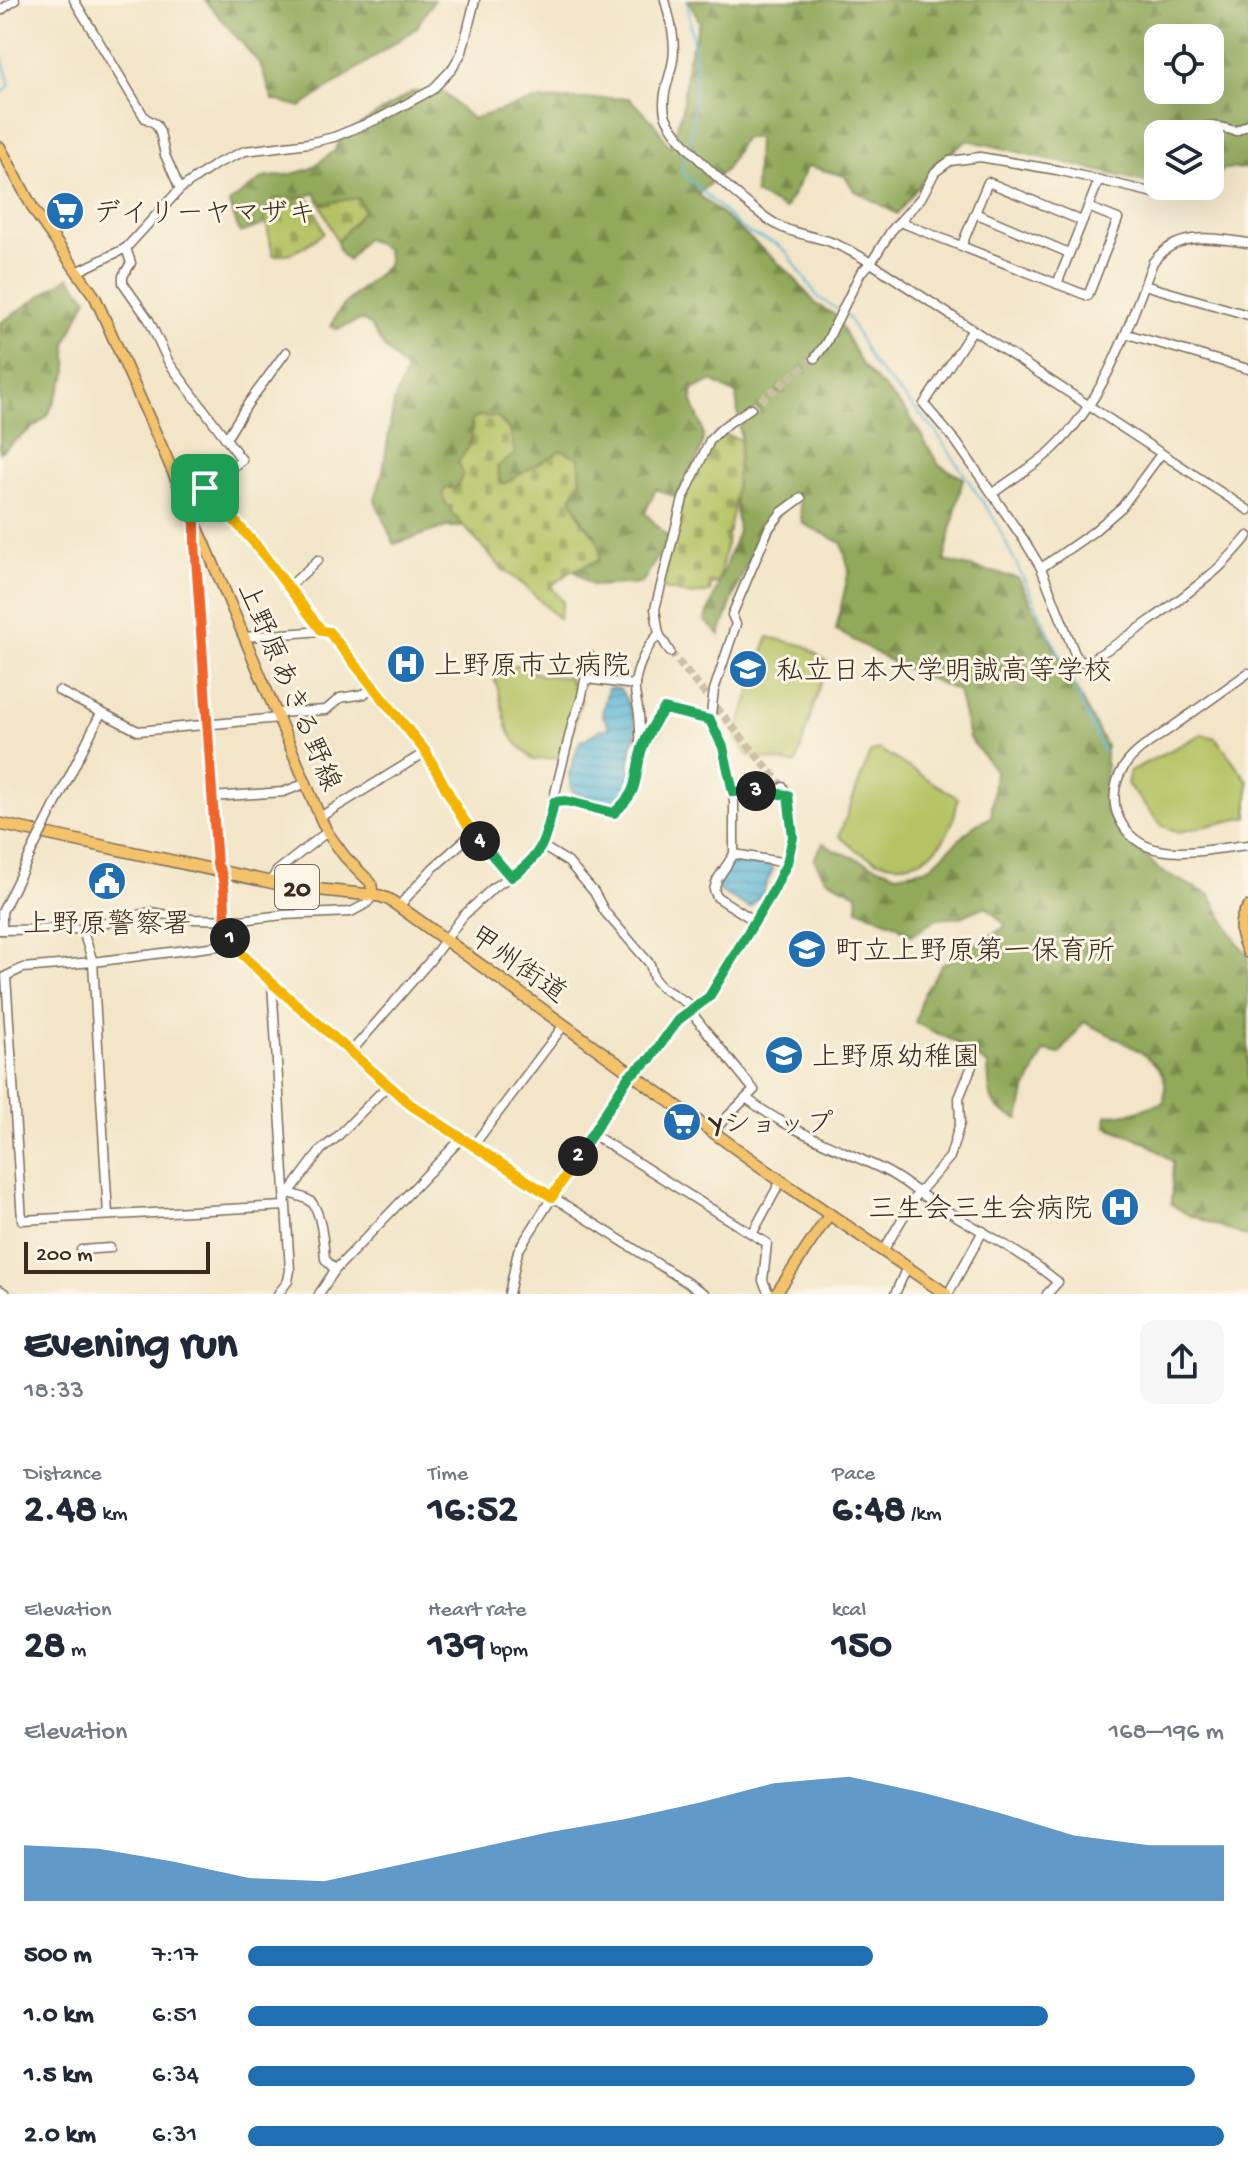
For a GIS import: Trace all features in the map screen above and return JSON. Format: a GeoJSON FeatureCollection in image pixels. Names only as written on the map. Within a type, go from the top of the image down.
{"type":"FeatureCollection","features":[{"type":"Feature","properties":{"kind":"highway","name":"甲州街道"},"geometry":{"type":"LineString","coordinates":[[0,824],[315,891],[390,900],[829,1215],[947,1294]]}},
{"type":"Feature","properties":{"kind":"main road","name":"上野原あきる野線"},"geometry":{"type":"LineString","coordinates":[[0,147],[35,212],[89,285],[187,502],[320,817],[345,857],[371,883],[373,896]]}},
{"type":"Feature","properties":{"kind":"main road"},"geometry":{"type":"LineString","coordinates":[[1248,907],[1240,923],[1241,939],[1248,953]]}},
{"type":"Feature","properties":{"kind":"main road"},"geometry":{"type":"LineString","coordinates":[[776,1294],[829,1215]]}},
{"type":"Feature","properties":{"kind":"street"},"geometry":{"type":"LineString","coordinates":[[0,11],[15,0]]}},
{"type":"Feature","properties":{"kind":"street"},"geometry":{"type":"LineString","coordinates":[[74,0],[145,118],[156,124],[180,189]]}},
{"type":"Feature","properties":{"kind":"street"},"geometry":{"type":"LineString","coordinates":[[79,271],[126,248],[180,189],[216,164],[245,151],[334,137],[378,119],[432,90],[452,69],[462,52],[475,0]]}},
{"type":"Feature","properties":{"kind":"street"},"geometry":{"type":"LineString","coordinates":[[665,0],[674,48],[664,92],[665,112],[674,132],[685,144],[761,216],[783,228],[847,248],[1248,510]]}},
{"type":"Feature","properties":{"kind":"street"},"geometry":{"type":"LineString","coordinates":[[1224,128],[1236,131],[1248,125]]}},
{"type":"Feature","properties":{"kind":"street"},"geometry":{"type":"LineString","coordinates":[[815,358],[826,343],[861,272],[871,263],[891,231],[921,198],[941,166],[958,158],[980,157],[1144,191]]}},
{"type":"Feature","properties":{"kind":"street"},"geometry":{"type":"LineString","coordinates":[[1057,284],[1099,180]]}},
{"type":"Feature","properties":{"kind":"street"},"geometry":{"type":"LineString","coordinates":[[961,247],[988,182],[1082,221]]}},
{"type":"Feature","properties":{"kind":"street"},"geometry":{"type":"LineString","coordinates":[[900,222],[1088,296],[1118,219],[1088,207]]}},
{"type":"Feature","properties":{"kind":"street"},"geometry":{"type":"LineString","coordinates":[[975,213],[1069,253]]}},
{"type":"Feature","properties":{"kind":"street"},"geometry":{"type":"LineString","coordinates":[[993,493],[1051,450],[1087,405],[1116,358],[1157,257],[1180,241],[1201,237],[1248,243]]}},
{"type":"Feature","properties":{"kind":"street"},"geometry":{"type":"LineString","coordinates":[[126,248],[131,263],[123,276],[123,283],[149,320],[167,361],[242,460],[187,502]]}},
{"type":"Feature","properties":{"kind":"street"},"geometry":{"type":"LineString","coordinates":[[1144,285],[1248,315]]}},
{"type":"Feature","properties":{"kind":"street"},"geometry":{"type":"LineString","coordinates":[[972,331],[924,404],[993,493],[1041,568],[1077,659],[1086,663],[1211,576],[1248,536]]}},
{"type":"Feature","properties":{"kind":"street"},"geometry":{"type":"LineString","coordinates":[[1127,334],[1248,368]]}},
{"type":"Feature","properties":{"kind":"street"},"geometry":{"type":"LineString","coordinates":[[226,439],[286,352]]}},
{"type":"Feature","properties":{"kind":"street"},"geometry":{"type":"LineString","coordinates":[[670,652],[659,634],[655,616],[683,499],[710,440],[751,408]]}},
{"type":"Feature","properties":{"kind":"street"},"geometry":{"type":"LineString","coordinates":[[1041,568],[1093,532],[1122,507],[1161,454]]}},
{"type":"Feature","properties":{"kind":"street"},"geometry":{"type":"LineString","coordinates":[[205,488],[256,545],[322,631]]}},
{"type":"Feature","properties":{"kind":"street"},"geometry":{"type":"LineString","coordinates":[[755,921],[717,897],[714,890],[734,854],[733,792],[723,747],[710,720],[714,690],[736,624],[732,615],[769,528],[782,512],[801,498]]}},
{"type":"Feature","properties":{"kind":"street"},"geometry":{"type":"LineString","coordinates":[[195,523],[217,865],[222,871],[222,919],[233,944],[273,986],[411,1105],[689,1289],[705,1294]]}},
{"type":"Feature","properties":{"kind":"street"},"geometry":{"type":"LineString","coordinates":[[289,587],[318,560]]}},
{"type":"Feature","properties":{"kind":"street"},"geometry":{"type":"LineString","coordinates":[[244,637],[329,632],[426,752],[461,816],[511,877]]}},
{"type":"Feature","properties":{"kind":"street"},"geometry":{"type":"LineString","coordinates":[[554,802],[566,801],[614,813],[628,801],[639,774],[635,685],[649,644],[659,634]]}},
{"type":"Feature","properties":{"kind":"street"},"geometry":{"type":"LineString","coordinates":[[350,1053],[389,1011],[479,900],[531,862],[542,846],[573,721],[587,679],[590,656]]}},
{"type":"Feature","properties":{"kind":"street"},"geometry":{"type":"LineString","coordinates":[[1248,673],[1131,757],[1117,782],[1115,801],[1119,818],[1128,834],[1150,849],[1169,853],[1248,845]]}},
{"type":"Feature","properties":{"kind":"street"},"geometry":{"type":"LineString","coordinates":[[587,679],[635,685]]}},
{"type":"Feature","properties":{"kind":"street"},"geometry":{"type":"LineString","coordinates":[[59,691],[138,731],[326,710],[340,698],[364,694],[374,686]]}},
{"type":"Feature","properties":{"kind":"street"},"geometry":{"type":"LineString","coordinates":[[640,754],[664,709],[710,720]]}},
{"type":"Feature","properties":{"kind":"street"},"geometry":{"type":"LineString","coordinates":[[101,713],[2,912],[1,930],[82,929],[150,912],[192,919],[351,912],[373,896]]}},
{"type":"Feature","properties":{"kind":"street"},"geometry":{"type":"LineString","coordinates":[[320,817],[426,752]]}},
{"type":"Feature","properties":{"kind":"street"},"geometry":{"type":"LineString","coordinates":[[212,797],[283,792],[307,783]]}},
{"type":"Feature","properties":{"kind":"street"},"geometry":{"type":"LineString","coordinates":[[509,1294],[518,1251],[592,1134],[632,1073],[650,1059],[668,1032],[709,997],[787,863],[793,830],[785,791],[733,792]]}},
{"type":"Feature","properties":{"kind":"street"},"geometry":{"type":"LineString","coordinates":[[270,882],[277,871],[327,832]]}},
{"type":"Feature","properties":{"kind":"street"},"geometry":{"type":"LineString","coordinates":[[399,906],[433,868],[474,832]]}},
{"type":"Feature","properties":{"kind":"street"},"geometry":{"type":"LineString","coordinates":[[542,846],[568,862],[594,892],[625,937],[650,964],[654,979],[693,1010],[754,1090],[713,1131]]}},
{"type":"Feature","properties":{"kind":"street"},"geometry":{"type":"LineString","coordinates":[[734,854],[787,863]]}},
{"type":"Feature","properties":{"kind":"street"},"geometry":{"type":"LineString","coordinates":[[82,929],[93,962],[108,1215]]}},
{"type":"Feature","properties":{"kind":"street"},"geometry":{"type":"LineString","coordinates":[[233,944],[23,968],[6,976],[4,1023],[22,1220],[287,1200],[311,1202],[318,1211],[325,1259],[335,1270]]}},
{"type":"Feature","properties":{"kind":"street"},"geometry":{"type":"LineString","coordinates":[[273,986],[290,1270],[288,1281],[278,1294]]}},
{"type":"Feature","properties":{"kind":"street"},"geometry":{"type":"LineString","coordinates":[[473,1146],[564,1025]]}},
{"type":"Feature","properties":{"kind":"street"},"geometry":{"type":"LineString","coordinates":[[883,1251],[919,1192],[950,1157],[960,1123],[959,1098],[972,1066]]}},
{"type":"Feature","properties":{"kind":"street"},"geometry":{"type":"LineString","coordinates":[[287,1200],[321,1150],[388,1085]]}},
{"type":"Feature","properties":{"kind":"street"},"geometry":{"type":"LineString","coordinates":[[746,1098],[778,1120],[886,1171],[1034,1262],[1058,1282],[1047,1294]]}},
{"type":"Feature","properties":{"kind":"street"},"geometry":{"type":"LineString","coordinates":[[592,1134],[767,1243],[763,1281],[769,1294]]}},
{"type":"Feature","properties":{"kind":"street"},"geometry":{"type":"LineString","coordinates":[[319,1294],[335,1270],[461,1139]]}},
{"type":"Feature","properties":{"kind":"street"},"geometry":{"type":"LineString","coordinates":[[752,1234],[781,1181]]}},
{"type":"Feature","properties":{"kind":"street"},"geometry":{"type":"LineString","coordinates":[[947,1294],[983,1231]]}},
{"type":"Feature","properties":{"kind":"street"},"geometry":{"type":"LineString","coordinates":[[81,1250],[110,1248]]}},
{"type":"Feature","properties":{"kind":"street"},"geometry":{"type":"LineString","coordinates":[[895,1294],[907,1267]]}},
{"type":"Feature","properties":{"kind":"street"},"geometry":{"type":"LineString","coordinates":[[0,1290],[6,1294]]}},
{"type":"Feature","properties":{"kind":"green space"},"geometry":{"type":"Polygon","coordinates":[[[205,0],[434,0],[415,29],[301,107],[273,100],[260,64],[205,0]]]}},
{"type":"Feature","properties":{"kind":"green space"},"geometry":{"type":"Polygon","coordinates":[[[688,0],[1248,0],[1248,168],[1224,169],[1224,120],[1144,120],[1144,182],[968,140],[937,163],[897,214],[854,190],[845,176],[808,166],[785,209],[755,194],[757,138],[743,138],[726,169],[698,194],[789,272],[816,304],[835,315],[862,365],[908,413],[939,465],[963,478],[944,561],[1018,578],[1106,746],[1105,811],[1159,870],[1210,895],[1238,944],[1248,954],[1248,1237],[1187,1214],[1171,1204],[1173,1162],[1147,1143],[1106,1126],[1107,1115],[1128,1114],[1164,1102],[1162,1073],[1132,1046],[1084,1022],[1060,1054],[1044,1051],[1025,1092],[1019,1119],[1001,1111],[992,1100],[988,1065],[952,1040],[915,1023],[923,995],[942,965],[1006,926],[986,906],[961,917],[937,919],[912,935],[858,909],[857,894],[825,878],[814,859],[823,843],[897,874],[929,868],[975,825],[991,817],[995,770],[969,738],[958,691],[894,663],[836,630],[849,570],[842,543],[802,523],[798,494],[759,542],[733,596],[720,635],[705,621],[738,531],[734,491],[741,440],[736,394],[712,381],[693,390],[693,402],[703,433],[701,449],[676,497],[656,489],[645,513],[669,538],[642,583],[593,586],[573,570],[599,561],[595,535],[584,523],[571,498],[581,479],[562,451],[504,484],[500,483],[497,467],[510,431],[498,417],[478,416],[464,475],[456,488],[451,512],[466,527],[446,527],[394,544],[375,500],[394,402],[406,371],[383,346],[370,325],[361,320],[338,329],[331,327],[348,300],[389,263],[386,249],[365,238],[348,260],[340,253],[337,242],[363,211],[358,198],[321,204],[315,193],[295,200],[274,199],[263,225],[240,233],[229,203],[263,178],[310,169],[334,151],[342,136],[412,92],[442,91],[472,119],[535,100],[629,98],[653,122],[670,147],[682,111],[687,62],[700,22],[688,0]]]}},
{"type":"Feature","properties":{"kind":"green space"},"geometry":{"type":"Polygon","coordinates":[[[304,197],[313,203],[324,233],[294,252],[273,255],[265,216],[274,199],[304,197]]]}},
{"type":"Feature","properties":{"kind":"green space"},"geometry":{"type":"Polygon","coordinates":[[[358,198],[363,211],[337,242],[321,204],[358,198]]]}},
{"type":"Feature","properties":{"kind":"green space"},"geometry":{"type":"Polygon","coordinates":[[[69,277],[87,298],[66,343],[68,371],[47,417],[0,452],[0,323],[69,277]]]}},
{"type":"Feature","properties":{"kind":"green space"},"geometry":{"type":"Polygon","coordinates":[[[478,416],[497,417],[510,431],[515,454],[497,467],[500,483],[504,484],[562,450],[579,458],[581,479],[571,498],[598,543],[600,553],[599,560],[573,570],[551,586],[563,602],[559,619],[524,585],[502,569],[451,512],[452,506],[447,506],[442,495],[446,488],[456,488],[463,475],[458,461],[470,442],[472,420],[478,416]]]}},
{"type":"Feature","properties":{"kind":"green space"},"geometry":{"type":"Polygon","coordinates":[[[717,432],[741,440],[733,511],[718,584],[711,583],[710,592],[692,595],[660,588],[683,499],[717,432]]]}},
{"type":"Feature","properties":{"kind":"green space"},"geometry":{"type":"Polygon","coordinates":[[[768,637],[806,646],[827,662],[796,764],[749,756],[735,739],[768,637]]]}},
{"type":"Feature","properties":{"kind":"green space"},"geometry":{"type":"Polygon","coordinates":[[[516,665],[543,676],[568,677],[581,700],[565,757],[534,760],[510,733],[493,676],[516,665]]]}},
{"type":"Feature","properties":{"kind":"green space"},"geometry":{"type":"Polygon","coordinates":[[[1202,734],[1216,738],[1248,781],[1248,817],[1179,832],[1162,826],[1127,784],[1130,771],[1202,734]]]}},
{"type":"Feature","properties":{"kind":"green space"},"geometry":{"type":"Polygon","coordinates":[[[879,749],[958,798],[943,841],[930,854],[914,862],[896,864],[877,860],[858,851],[839,836],[870,753],[879,749]]]}},
{"type":"Feature","properties":{"kind":"water"},"geometry":{"type":"Polygon","coordinates":[[[608,688],[620,689],[626,700],[635,726],[635,738],[631,748],[627,790],[617,805],[605,807],[571,790],[569,774],[579,743],[599,730],[610,728],[602,714],[608,688]]]}},
{"type":"Feature","properties":{"kind":"water"},"geometry":{"type":"Polygon","coordinates":[[[735,858],[763,860],[773,869],[762,894],[750,908],[718,890],[719,874],[735,858]]]}},
{"type":"Feature","properties":{"kind":"waterway"},"geometry":{"type":"LineString","coordinates":[[687,0],[695,70],[689,141]]}},
{"type":"Feature","properties":{"kind":"waterway"},"geometry":{"type":"LineString","coordinates":[[0,50],[10,85],[0,95]]}},
{"type":"Feature","properties":{"kind":"waterway"},"geometry":{"type":"LineString","coordinates":[[686,151],[681,171],[739,226],[777,244],[787,253],[818,297],[838,310]]}},
{"type":"Feature","properties":{"kind":"waterway"},"geometry":{"type":"LineString","coordinates":[[844,313],[873,364],[933,428],[995,520],[1104,753]]}},
{"type":"Feature","properties":{"kind":"tunnel"},"geometry":{"type":"LineString","coordinates":[[751,408],[815,358]]}},
{"type":"Feature","properties":{"kind":"tunnel"},"geometry":{"type":"LineString","coordinates":[[670,652],[783,787]]}},
{"type":"Feature","properties":{"kind":"place","name":"デイリーヤマザキ"},"geometry":{"type":"Point","coordinates":[65,211]}},
{"type":"Feature","properties":{"kind":"place","name":"上野原市立病院"},"geometry":{"type":"Point","coordinates":[406,664]}},
{"type":"Feature","properties":{"kind":"place","name":"私立日本大学明誠高等学校"},"geometry":{"type":"Point","coordinates":[748,669]}},
{"type":"Feature","properties":{"kind":"place","name":"上野原警察署"},"geometry":{"type":"Point","coordinates":[107,881]}},
{"type":"Feature","properties":{"kind":"place","name":"町立上野原第一保育所"},"geometry":{"type":"Point","coordinates":[807,949]}},
{"type":"Feature","properties":{"kind":"place","name":"上野原幼稚園"},"geometry":{"type":"Point","coordinates":[784,1055]}},
{"type":"Feature","properties":{"kind":"place","name":"Yショップ"},"geometry":{"type":"Point","coordinates":[682,1122]}},
{"type":"Feature","properties":{"kind":"place","name":"三生会三生会病院"},"geometry":{"type":"Point","coordinates":[1120,1207]}},
{"type":"Feature","properties":{"kind":"route"},"geometry":{"type":"LineString","coordinates":[[205,488],[256,545],[322,631],[329,632],[426,752],[461,816],[511,877],[531,862],[542,846],[554,802],[566,801],[614,813],[628,801],[639,774],[640,754],[664,709],[710,720],[723,747],[733,792],[759,791],[788,795],[793,837],[787,863],[772,893],[709,997],[678,1020],[650,1059],[629,1076],[552,1197],[411,1105],[272,983],[233,944],[225,919],[222,871],[217,865],[195,523],[187,502],[205,488]]}}]}
